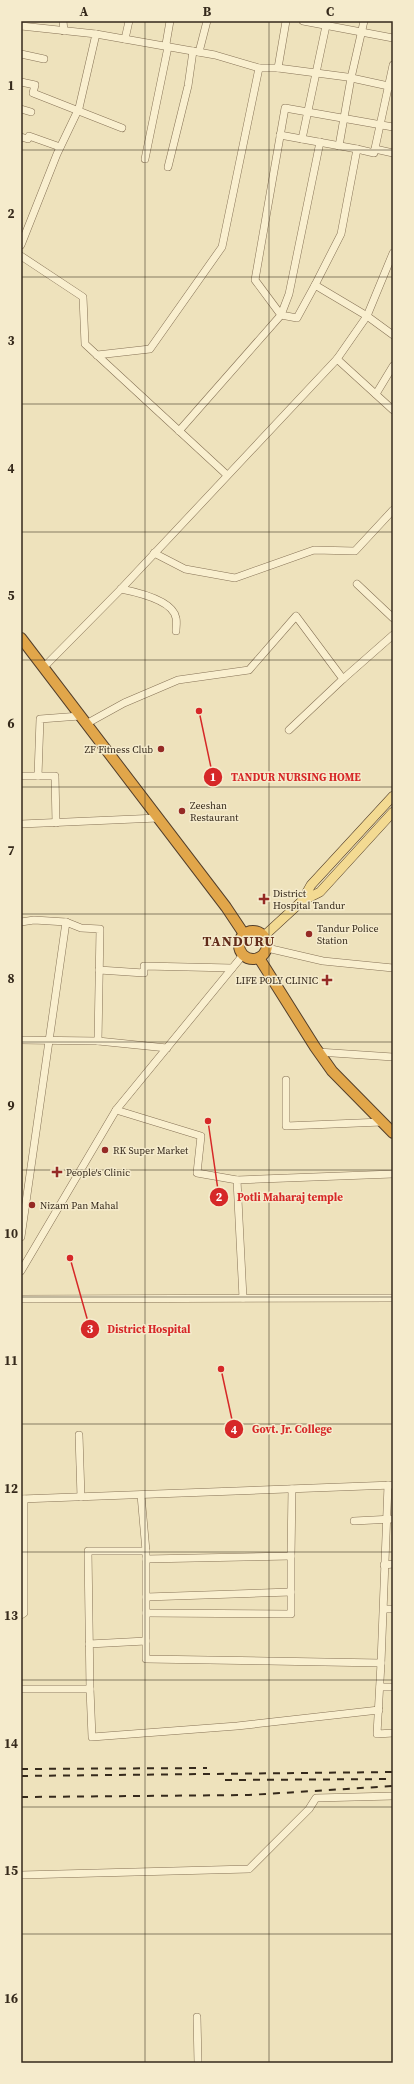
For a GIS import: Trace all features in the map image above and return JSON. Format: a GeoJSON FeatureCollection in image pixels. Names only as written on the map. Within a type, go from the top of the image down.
{"type":"FeatureCollection","features":[{"type":"Feature","properties":{"kind":"highway"},"geometry":{"type":"LineString","coordinates":[[21,638],[226,907],[244,934]]}},
{"type":"Feature","properties":{"kind":"highway"},"geometry":{"type":"LineString","coordinates":[[256,931],[264,936],[267,948],[265,953],[259,958],[253,959],[243,955],[238,946],[241,936],[244,934],[256,931]]}},
{"type":"Feature","properties":{"kind":"highway"},"geometry":{"type":"LineString","coordinates":[[259,958],[318,1052],[352,1093],[393,1133]]}},
{"type":"Feature","properties":{"kind":"main road"},"geometry":{"type":"LineString","coordinates":[[302,901],[311,885],[393,796]]}},
{"type":"Feature","properties":{"kind":"main road"},"geometry":{"type":"LineString","coordinates":[[264,936],[302,901],[320,892],[393,812]]}},
{"type":"Feature","properties":{"kind":"street"},"geometry":{"type":"LineString","coordinates":[[63,21],[64,30]]}},
{"type":"Feature","properties":{"kind":"street"},"geometry":{"type":"LineString","coordinates":[[125,39],[129,21]]}},
{"type":"Feature","properties":{"kind":"street"},"geometry":{"type":"LineString","coordinates":[[144,160],[168,47],[166,44],[170,21]]}},
{"type":"Feature","properties":{"kind":"street"},"geometry":{"type":"LineString","coordinates":[[168,167],[196,52],[206,21]]}},
{"type":"Feature","properties":{"kind":"street"},"geometry":{"type":"LineString","coordinates":[[278,68],[286,21]]}},
{"type":"Feature","properties":{"kind":"street"},"geometry":{"type":"LineString","coordinates":[[303,21],[326,23],[393,38]]}},
{"type":"Feature","properties":{"kind":"street"},"geometry":{"type":"LineString","coordinates":[[339,146],[351,78],[364,21]]}},
{"type":"Feature","properties":{"kind":"street"},"geometry":{"type":"LineString","coordinates":[[302,139],[326,23]]}},
{"type":"Feature","properties":{"kind":"street"},"geometry":{"type":"LineString","coordinates":[[21,26],[96,34],[196,52],[259,68],[278,68],[315,73],[391,86]]}},
{"type":"Feature","properties":{"kind":"street"},"geometry":{"type":"LineString","coordinates":[[21,245],[60,147],[78,110],[96,34]]}},
{"type":"Feature","properties":{"kind":"street"},"geometry":{"type":"LineString","coordinates":[[21,54],[44,59]]}},
{"type":"Feature","properties":{"kind":"street"},"geometry":{"type":"LineString","coordinates":[[280,135],[374,153],[391,86],[393,65]]}},
{"type":"Feature","properties":{"kind":"street"},"geometry":{"type":"LineString","coordinates":[[97,355],[150,349],[222,247],[259,68]]}},
{"type":"Feature","properties":{"kind":"street"},"geometry":{"type":"LineString","coordinates":[[21,82],[35,85],[33,92],[122,128]]}},
{"type":"Feature","properties":{"kind":"street"},"geometry":{"type":"LineString","coordinates":[[357,149],[341,234],[297,318],[281,315],[255,280],[285,108],[393,127]]}},
{"type":"Feature","properties":{"kind":"street"},"geometry":{"type":"LineString","coordinates":[[21,110],[31,112]]}},
{"type":"Feature","properties":{"kind":"street"},"geometry":{"type":"LineString","coordinates":[[21,137],[28,138],[29,136],[60,147]]}},
{"type":"Feature","properties":{"kind":"street"},"geometry":{"type":"LineString","coordinates":[[179,431],[281,315],[289,294],[320,142]]}},
{"type":"Feature","properties":{"kind":"street"},"geometry":{"type":"LineString","coordinates":[[375,149],[393,153]]}},
{"type":"Feature","properties":{"kind":"street"},"geometry":{"type":"LineString","coordinates":[[44,668],[121,589],[337,359],[367,316],[393,253]]}},
{"type":"Feature","properties":{"kind":"street"},"geometry":{"type":"LineString","coordinates":[[21,256],[83,297],[85,344],[227,475]]}},
{"type":"Feature","properties":{"kind":"street"},"geometry":{"type":"LineString","coordinates":[[315,285],[367,316],[393,334]]}},
{"type":"Feature","properties":{"kind":"street"},"geometry":{"type":"LineString","coordinates":[[337,359],[393,410]]}},
{"type":"Feature","properties":{"kind":"street"},"geometry":{"type":"LineString","coordinates":[[376,394],[393,366]]}},
{"type":"Feature","properties":{"kind":"street"},"geometry":{"type":"LineString","coordinates":[[154,553],[185,569],[235,578],[314,550],[355,551],[393,510]]}},
{"type":"Feature","properties":{"kind":"street"},"geometry":{"type":"LineString","coordinates":[[357,584],[393,618]]}},
{"type":"Feature","properties":{"kind":"street"},"geometry":{"type":"LineString","coordinates":[[121,589],[145,595],[169,606],[176,616],[176,631]]}},
{"type":"Feature","properties":{"kind":"street"},"geometry":{"type":"LineString","coordinates":[[38,776],[40,719],[83,720],[178,680],[249,670],[296,616],[343,679]]}},
{"type":"Feature","properties":{"kind":"street"},"geometry":{"type":"LineString","coordinates":[[289,730],[343,679],[393,635]]}},
{"type":"Feature","properties":{"kind":"street"},"geometry":{"type":"LineString","coordinates":[[21,776],[55,776],[56,823]]}},
{"type":"Feature","properties":{"kind":"street"},"geometry":{"type":"LineString","coordinates":[[21,824],[158,818]]}},
{"type":"Feature","properties":{"kind":"street"},"geometry":{"type":"LineString","coordinates":[[21,922],[34,920],[66,922],[81,928],[100,929],[98,1041]]}},
{"type":"Feature","properties":{"kind":"street"},"geometry":{"type":"LineString","coordinates":[[21,1237],[24,1194],[49,1040],[66,922]]}},
{"type":"Feature","properties":{"kind":"street"},"geometry":{"type":"LineString","coordinates":[[267,948],[322,961],[393,968]]}},
{"type":"Feature","properties":{"kind":"street"},"geometry":{"type":"LineString","coordinates":[[21,1271],[24,1260],[116,1110],[243,955]]}},
{"type":"Feature","properties":{"kind":"street"},"geometry":{"type":"LineString","coordinates":[[99,970],[144,973],[144,966],[232,968]]}},
{"type":"Feature","properties":{"kind":"street"},"geometry":{"type":"LineString","coordinates":[[21,1040],[98,1041],[168,1048]]}},
{"type":"Feature","properties":{"kind":"street"},"geometry":{"type":"LineString","coordinates":[[318,1052],[393,1057]]}},
{"type":"Feature","properties":{"kind":"street"},"geometry":{"type":"LineString","coordinates":[[286,1080],[286,1126],[382,1122]]}},
{"type":"Feature","properties":{"kind":"street"},"geometry":{"type":"LineString","coordinates":[[116,1110],[201,1136],[197,1173],[237,1180],[393,1174]]}},
{"type":"Feature","properties":{"kind":"street"},"geometry":{"type":"LineString","coordinates":[[237,1180],[243,1298]]}},
{"type":"Feature","properties":{"kind":"street"},"geometry":{"type":"LineString","coordinates":[[21,1299],[393,1298]]}},
{"type":"Feature","properties":{"kind":"street"},"geometry":{"type":"LineString","coordinates":[[79,1435],[81,1497]]}},
{"type":"Feature","properties":{"kind":"street"},"geometry":{"type":"LineString","coordinates":[[21,1615],[24,1613],[23,1499],[390,1485],[390,1519],[384,1564],[384,1609],[377,1734],[393,1733]]}},
{"type":"Feature","properties":{"kind":"street"},"geometry":{"type":"LineString","coordinates":[[146,1613],[291,1614],[292,1489]]}},
{"type":"Feature","properties":{"kind":"street"},"geometry":{"type":"LineString","coordinates":[[141,1495],[146,1551],[146,1658],[381,1663]]}},
{"type":"Feature","properties":{"kind":"street"},"geometry":{"type":"LineString","coordinates":[[354,1521],[390,1519]]}},
{"type":"Feature","properties":{"kind":"street"},"geometry":{"type":"LineString","coordinates":[[146,1551],[88,1551],[92,1737],[236,1726],[379,1710]]}},
{"type":"Feature","properties":{"kind":"street"},"geometry":{"type":"LineString","coordinates":[[146,1559],[291,1556]]}},
{"type":"Feature","properties":{"kind":"street"},"geometry":{"type":"LineString","coordinates":[[384,1564],[393,1564]]}},
{"type":"Feature","properties":{"kind":"street"},"geometry":{"type":"LineString","coordinates":[[146,1597],[291,1592]]}},
{"type":"Feature","properties":{"kind":"street"},"geometry":{"type":"LineString","coordinates":[[384,1609],[393,1609]]}},
{"type":"Feature","properties":{"kind":"street"},"geometry":{"type":"LineString","coordinates":[[89,1644],[146,1642]]}},
{"type":"Feature","properties":{"kind":"street"},"geometry":{"type":"LineString","coordinates":[[380,1687],[393,1687]]}},
{"type":"Feature","properties":{"kind":"street"},"geometry":{"type":"LineString","coordinates":[[21,1689],[90,1689]]}},
{"type":"Feature","properties":{"kind":"street"},"geometry":{"type":"LineString","coordinates":[[21,1875],[249,1869],[309,1809],[316,1798],[393,1796]]}},
{"type":"Feature","properties":{"kind":"street"},"geometry":{"type":"LineString","coordinates":[[197,2016],[198,2063]]}},
{"type":"Feature","properties":{"kind":"railway"},"geometry":{"type":"LineString","coordinates":[[21,1769],[207,1768]]}},
{"type":"Feature","properties":{"kind":"railway"},"geometry":{"type":"LineString","coordinates":[[21,1776],[393,1772]]}},
{"type":"Feature","properties":{"kind":"railway"},"geometry":{"type":"LineString","coordinates":[[225,1780],[393,1779]]}},
{"type":"Feature","properties":{"kind":"railway"},"geometry":{"type":"LineString","coordinates":[[21,1797],[249,1795],[393,1786]]}},
{"type":"Feature","properties":{"kind":"place","name":"TANDUR NURSING HOME"},"geometry":{"type":"Point","coordinates":[199,711]}},
{"type":"Feature","properties":{"kind":"place","name":"ZF Fitness Club"},"geometry":{"type":"Point","coordinates":[161,749]}},
{"type":"Feature","properties":{"kind":"place","name":"Zeeshan Restaurant"},"geometry":{"type":"Point","coordinates":[182,811]}},
{"type":"Feature","properties":{"kind":"place","name":"District Hospital Tandur"},"geometry":{"type":"Point","coordinates":[264,899]}},
{"type":"Feature","properties":{"kind":"place","name":"Tandur Police Station"},"geometry":{"type":"Point","coordinates":[309,934]}},
{"type":"Feature","properties":{"kind":"place","name":"LIFE POLY CLINIC"},"geometry":{"type":"Point","coordinates":[327,980]}},
{"type":"Feature","properties":{"kind":"place","name":"Potli Maharaj temple"},"geometry":{"type":"Point","coordinates":[208,1121]}},
{"type":"Feature","properties":{"kind":"place","name":"RK Super Market"},"geometry":{"type":"Point","coordinates":[105,1150]}},
{"type":"Feature","properties":{"kind":"place","name":"People's Clinic"},"geometry":{"type":"Point","coordinates":[57,1172]}},
{"type":"Feature","properties":{"kind":"place","name":"Nizam Pan Mahal"},"geometry":{"type":"Point","coordinates":[32,1205]}},
{"type":"Feature","properties":{"kind":"place","name":"District Hospital"},"geometry":{"type":"Point","coordinates":[70,1258]}},
{"type":"Feature","properties":{"kind":"place","name":"Govt. Jr. College"},"geometry":{"type":"Point","coordinates":[221,1369]}},
{"type":"Feature","properties":{"kind":"district","name":"TANDURU"},"geometry":{"type":"Point","coordinates":[239,941]}}]}
